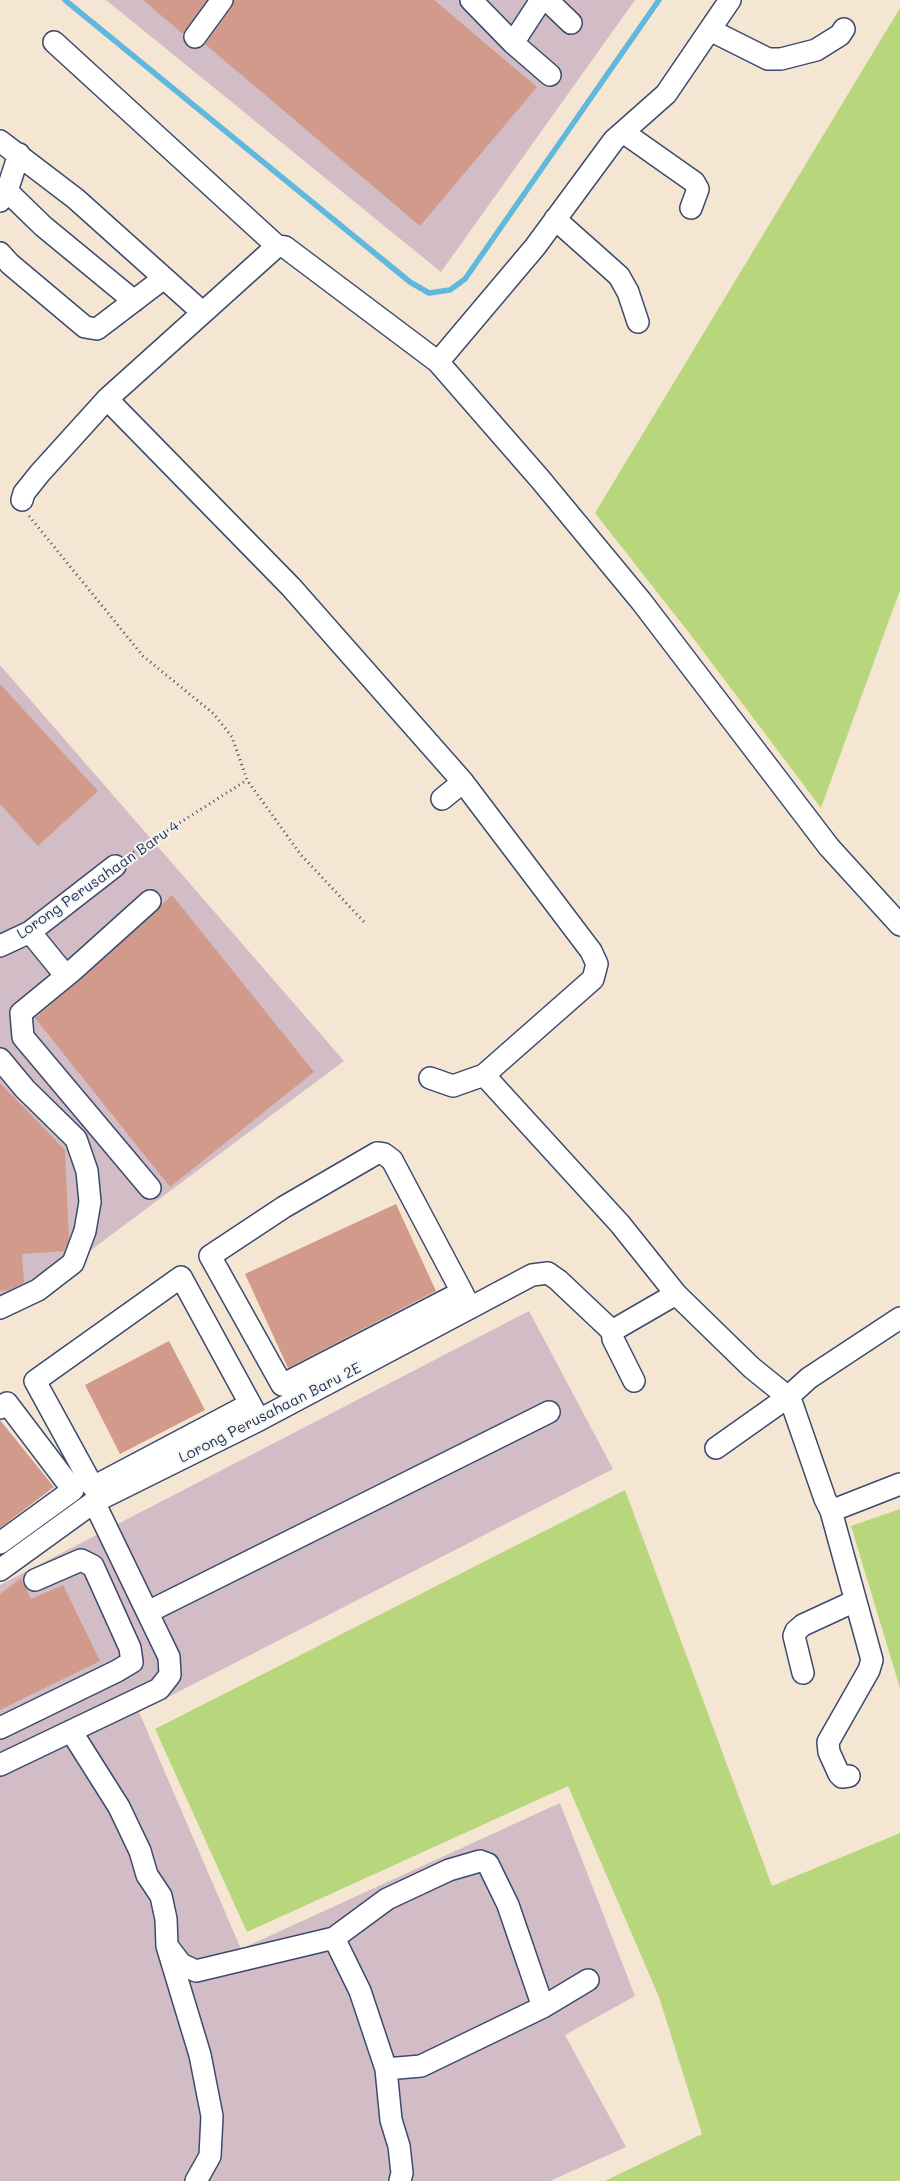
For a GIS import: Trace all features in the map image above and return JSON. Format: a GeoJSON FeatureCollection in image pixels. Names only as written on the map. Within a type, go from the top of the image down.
{"type":"FeatureCollection","features":[{"type":"Feature","properties":{"kind":"street"},"geometry":{"type":"LineString","coordinates":[[195,36],[222,0]]}},
{"type":"Feature","properties":{"kind":"street"},"geometry":{"type":"LineString","coordinates":[[471,0],[513,43],[550,75]]}},
{"type":"Feature","properties":{"kind":"street"},"geometry":{"type":"LineString","coordinates":[[513,43],[541,0]]}},
{"type":"Feature","properties":{"kind":"street"},"geometry":{"type":"LineString","coordinates":[[547,0],[571,23]]}},
{"type":"Feature","properties":{"kind":"street"},"geometry":{"type":"LineString","coordinates":[[438,362],[510,278],[614,140],[666,94],[730,0]]}},
{"type":"Feature","properties":{"kind":"street"},"geometry":{"type":"LineString","coordinates":[[710,30],[768,59],[781,59],[816,50],[840,35],[844,29]]}},
{"type":"Feature","properties":{"kind":"street"},"geometry":{"type":"LineString","coordinates":[[54,42],[277,246],[285,247],[438,362],[540,479],[641,601],[829,847],[900,925]]}},
{"type":"Feature","properties":{"kind":"street"},"geometry":{"type":"LineString","coordinates":[[623,132],[694,182],[698,189],[691,208]]}},
{"type":"Feature","properties":{"kind":"street"},"geometry":{"type":"LineString","coordinates":[[0,141],[76,199],[202,312]]}},
{"type":"Feature","properties":{"kind":"street"},"geometry":{"type":"LineString","coordinates":[[19,154],[3,196],[134,301]]}},
{"type":"Feature","properties":{"kind":"street"},"geometry":{"type":"LineString","coordinates":[[556,219],[619,276],[628,292],[638,322]]}},
{"type":"Feature","properties":{"kind":"street"},"geometry":{"type":"LineString","coordinates":[[22,500],[24,492],[40,473],[107,400],[277,246]]}},
{"type":"Feature","properties":{"kind":"street"},"geometry":{"type":"LineString","coordinates":[[0,253],[54,303],[85,327],[96,328],[164,278]]}},
{"type":"Feature","properties":{"kind":"street"},"geometry":{"type":"LineString","coordinates":[[107,400],[291,587],[463,782],[537,877],[591,951],[597,964],[593,979],[484,1075],[453,1086],[430,1078]]}},
{"type":"Feature","properties":{"kind":"street"},"geometry":{"type":"LineString","coordinates":[[442,799],[463,782]]}},
{"type":"Feature","properties":{"kind":"street","name":"Lorong Perusahaan Baru 4"},"geometry":{"type":"LineString","coordinates":[[0,946],[30,932],[115,866]]}},
{"type":"Feature","properties":{"kind":"street"},"geometry":{"type":"LineString","coordinates":[[150,901],[71,972],[21,1013],[23,1037],[150,1188]]}},
{"type":"Feature","properties":{"kind":"street"},"geometry":{"type":"LineString","coordinates":[[30,932],[61,970],[71,972]]}},
{"type":"Feature","properties":{"kind":"street"},"geometry":{"type":"LineString","coordinates":[[0,1059],[25,1089],[76,1139],[87,1171],[90,1202],[84,1232],[73,1263],[38,1290],[0,1308]]}},
{"type":"Feature","properties":{"kind":"street"},"geometry":{"type":"LineString","coordinates":[[484,1075],[620,1224],[676,1294],[752,1368],[788,1397],[792,1404],[825,1499],[831,1511],[872,1660],[869,1670],[828,1742],[829,1752],[839,1774],[842,1777],[849,1776]]}},
{"type":"Feature","properties":{"kind":"street"},"geometry":{"type":"LineString","coordinates":[[377,1154],[384,1154],[392,1160],[466,1300],[282,1385],[210,1256],[284,1207],[377,1154]]}},
{"type":"Feature","properties":{"kind":"street","name":"Lorong Perusahaan Baru 2E"},"geometry":{"type":"LineString","coordinates":[[0,1570],[94,1502],[255,1412],[466,1300],[532,1275],[548,1273],[558,1280],[612,1331]]}},
{"type":"Feature","properties":{"kind":"street"},"geometry":{"type":"LineString","coordinates":[[181,1278],[255,1412],[93,1487],[35,1381],[181,1278]]}},
{"type":"Feature","properties":{"kind":"street"},"geometry":{"type":"LineString","coordinates":[[634,1381],[613,1339],[612,1331],[676,1294]]}},
{"type":"Feature","properties":{"kind":"street"},"geometry":{"type":"LineString","coordinates":[[716,1448],[788,1397],[810,1378],[900,1318]]}},
{"type":"Feature","properties":{"kind":"street"},"geometry":{"type":"LineString","coordinates":[[0,1408],[7,1403],[73,1490],[0,1544]]}},
{"type":"Feature","properties":{"kind":"street"},"geometry":{"type":"LineString","coordinates":[[148,1612],[549,1412]]}},
{"type":"Feature","properties":{"kind":"street"},"geometry":{"type":"LineString","coordinates":[[831,1511],[900,1484]]}},
{"type":"Feature","properties":{"kind":"street"},"geometry":{"type":"LineString","coordinates":[[0,1765],[159,1688],[170,1675],[169,1657],[94,1502]]}},
{"type":"Feature","properties":{"kind":"street"},"geometry":{"type":"LineString","coordinates":[[0,1728],[132,1662],[130,1648],[93,1566],[81,1560],[35,1580]]}},
{"type":"Feature","properties":{"kind":"street"},"geometry":{"type":"LineString","coordinates":[[803,1673],[794,1636],[796,1631],[855,1601]]}},
{"type":"Feature","properties":{"kind":"street"},"geometry":{"type":"LineString","coordinates":[[71,1731],[119,1807],[140,1850],[147,1875],[161,1896],[166,1919],[167,1946],[200,2056],[212,2116],[210,2156],[196,2181]]}},
{"type":"Feature","properties":{"kind":"street"},"geometry":{"type":"LineString","coordinates":[[167,1946],[181,1964],[196,1971],[334,1938],[387,1900],[449,1870],[480,1861],[488,1864],[508,1905],[543,2007]]}},
{"type":"Feature","properties":{"kind":"street"},"geometry":{"type":"LineString","coordinates":[[334,1938],[360,1991],[386,2069],[391,2120],[398,2146],[402,2173],[400,2181]]}},
{"type":"Feature","properties":{"kind":"street"},"geometry":{"type":"LineString","coordinates":[[386,2069],[420,2066],[543,2007],[588,1980]]}},
{"type":"Feature","properties":{"kind":"path"},"geometry":{"type":"LineString","coordinates":[[22,500],[32,520],[143,656],[214,714],[232,736],[247,780],[301,855],[366,924]]}},
{"type":"Feature","properties":{"kind":"path","name":"Lorong Perusahaan Baru 4"},"geometry":{"type":"LineString","coordinates":[[115,866],[174,825],[247,780]]}},
{"type":"Feature","properties":{"kind":"shaded area"},"geometry":{"type":"Polygon","coordinates":[[[106,0],[635,0],[441,272],[106,0]]]}},
{"type":"Feature","properties":{"kind":"shaded area"},"geometry":{"type":"Polygon","coordinates":[[[0,665],[344,1061],[0,1318],[0,665]]]}},
{"type":"Feature","properties":{"kind":"shaded area"},"geometry":{"type":"Polygon","coordinates":[[[529,1311],[613,1469],[139,1712],[241,1949],[560,1803],[635,1996],[565,2035],[626,2147],[550,2181],[0,2181],[0,1585],[529,1311]]]}},
{"type":"Feature","properties":{"kind":"green space"},"geometry":{"type":"Polygon","coordinates":[[[900,8],[900,590],[821,808],[690,634],[595,513],[900,8]]]}},
{"type":"Feature","properties":{"kind":"green space"},"geometry":{"type":"Polygon","coordinates":[[[625,1490],[772,1886],[900,1833],[900,2181],[605,2181],[702,2134],[659,1997],[568,1786],[247,1932],[155,1729],[625,1490]]]}},
{"type":"Feature","properties":{"kind":"green space"},"geometry":{"type":"Polygon","coordinates":[[[900,1509],[900,1688],[851,1526],[900,1509]]]}},
{"type":"Feature","properties":{"kind":"building"},"geometry":{"type":"Polygon","coordinates":[[[143,0],[207,0],[183,34],[143,0]]]}},
{"type":"Feature","properties":{"kind":"building"},"geometry":{"type":"Polygon","coordinates":[[[234,0],[434,0],[537,87],[420,226],[205,44],[232,7],[234,0]]]}},
{"type":"Feature","properties":{"kind":"building"},"geometry":{"type":"Polygon","coordinates":[[[0,684],[98,791],[38,846],[0,804],[0,684]]]}},
{"type":"Feature","properties":{"kind":"building"},"geometry":{"type":"Polygon","coordinates":[[[172,895],[314,1072],[170,1187],[35,1018],[79,981],[172,895]]]}},
{"type":"Feature","properties":{"kind":"building"},"geometry":{"type":"Polygon","coordinates":[[[0,1083],[65,1150],[69,1239],[64,1251],[22,1254],[24,1283],[9,1290],[0,1291],[0,1083]]]}},
{"type":"Feature","properties":{"kind":"building"},"geometry":{"type":"Polygon","coordinates":[[[396,1204],[436,1291],[288,1368],[245,1274],[396,1204]]]}},
{"type":"Feature","properties":{"kind":"building"},"geometry":{"type":"Polygon","coordinates":[[[169,1341],[205,1410],[120,1454],[85,1385],[169,1341]]]}},
{"type":"Feature","properties":{"kind":"building"},"geometry":{"type":"Polygon","coordinates":[[[0,1420],[54,1487],[0,1528],[0,1420]]]}},
{"type":"Feature","properties":{"kind":"building"},"geometry":{"type":"Polygon","coordinates":[[[21,1578],[31,1599],[63,1585],[100,1661],[0,1710],[0,1594],[21,1578]]]}},
{"type":"Feature","properties":{"kind":"waterway"},"geometry":{"type":"LineString","coordinates":[[65,0],[410,282],[429,293],[450,290],[465,279],[659,0]]}}]}
